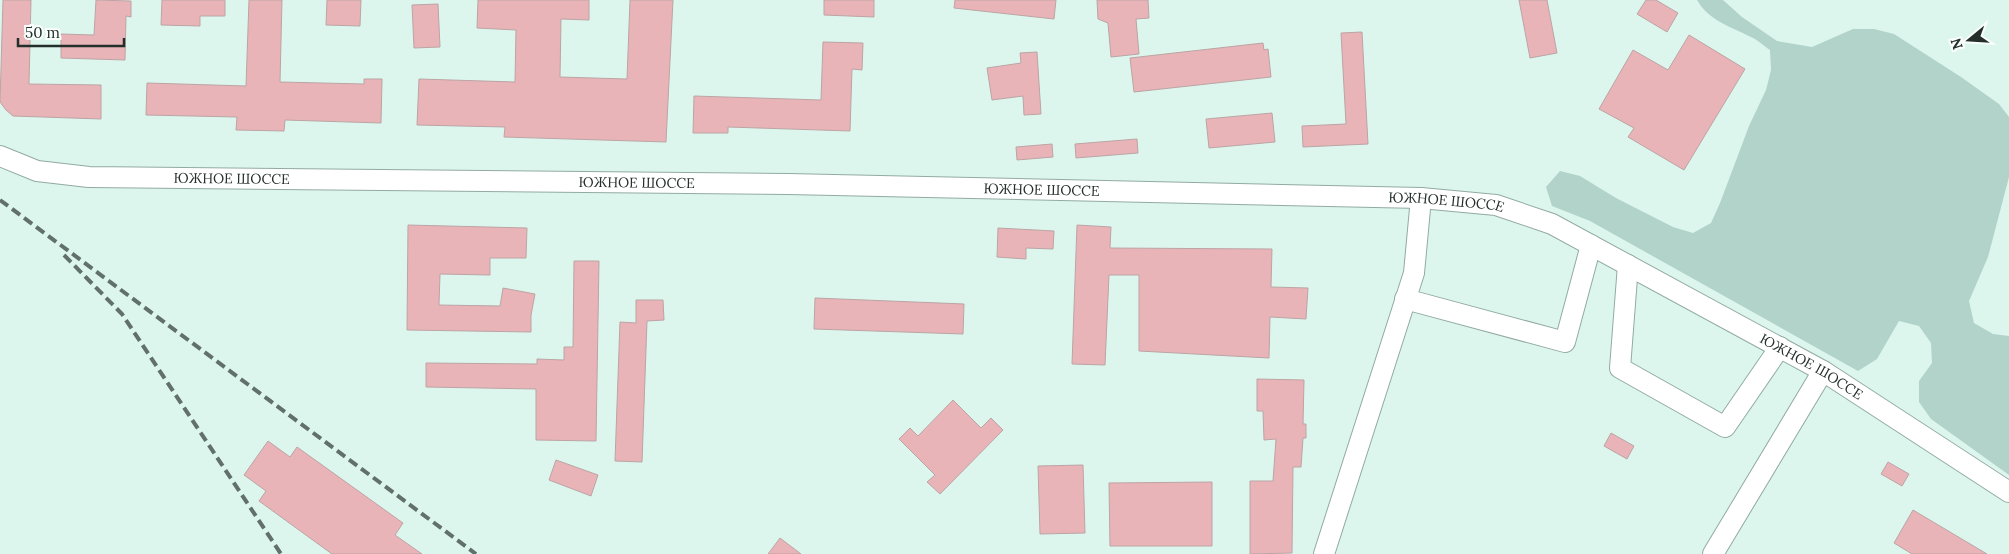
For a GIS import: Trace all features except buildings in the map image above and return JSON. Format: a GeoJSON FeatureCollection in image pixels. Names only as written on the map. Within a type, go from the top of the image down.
{"type":"FeatureCollection","features":[{"type":"Feature","properties":{"kind":"street","name":"ЮЖНОЕ ШОССЕ"},"geometry":{"type":"LineString","coordinates":[[0,156],[37,171],[89,177],[798,184],[1421,198],[1496,205],[1552,224],[1824,371],[2009,492]]}},
{"type":"Feature","properties":{"kind":"street"},"geometry":{"type":"LineString","coordinates":[[1324,554],[1414,273],[1421,198]]}},
{"type":"Feature","properties":{"kind":"street"},"geometry":{"type":"LineString","coordinates":[[1405,299],[1565,342],[1592,245]]}},
{"type":"Feature","properties":{"kind":"street"},"geometry":{"type":"LineString","coordinates":[[1628,265],[1620,368],[1726,427],[1780,348]]}},
{"type":"Feature","properties":{"kind":"street"},"geometry":{"type":"LineString","coordinates":[[1713,554],[1824,371]]}},
{"type":"Feature","properties":{"kind":"green space"},"geometry":{"type":"Polygon","coordinates":[[[1697,0],[1723,0],[1742,17],[1777,41],[1812,47],[1853,29],[1874,29],[1894,34],[1999,104],[2009,117],[2009,177],[1988,257],[1969,301],[1974,323],[1993,334],[2009,336],[2009,475],[1931,419],[1919,402],[1919,381],[1932,363],[1931,343],[1919,326],[1899,321],[1877,359],[1858,371],[1590,221],[1552,206],[1546,187],[1560,171],[1580,176],[1616,198],[1673,227],[1693,233],[1711,223],[1749,126],[1766,90],[1771,70],[1770,50],[1754,38],[1714,18],[1707,13],[1697,0]]]}},
{"type":"Feature","properties":{"kind":"railway"},"geometry":{"type":"LineString","coordinates":[[0,200],[476,554]]}},
{"type":"Feature","properties":{"kind":"railway"},"geometry":{"type":"LineString","coordinates":[[64,255],[122,314],[281,554]]}}]}
